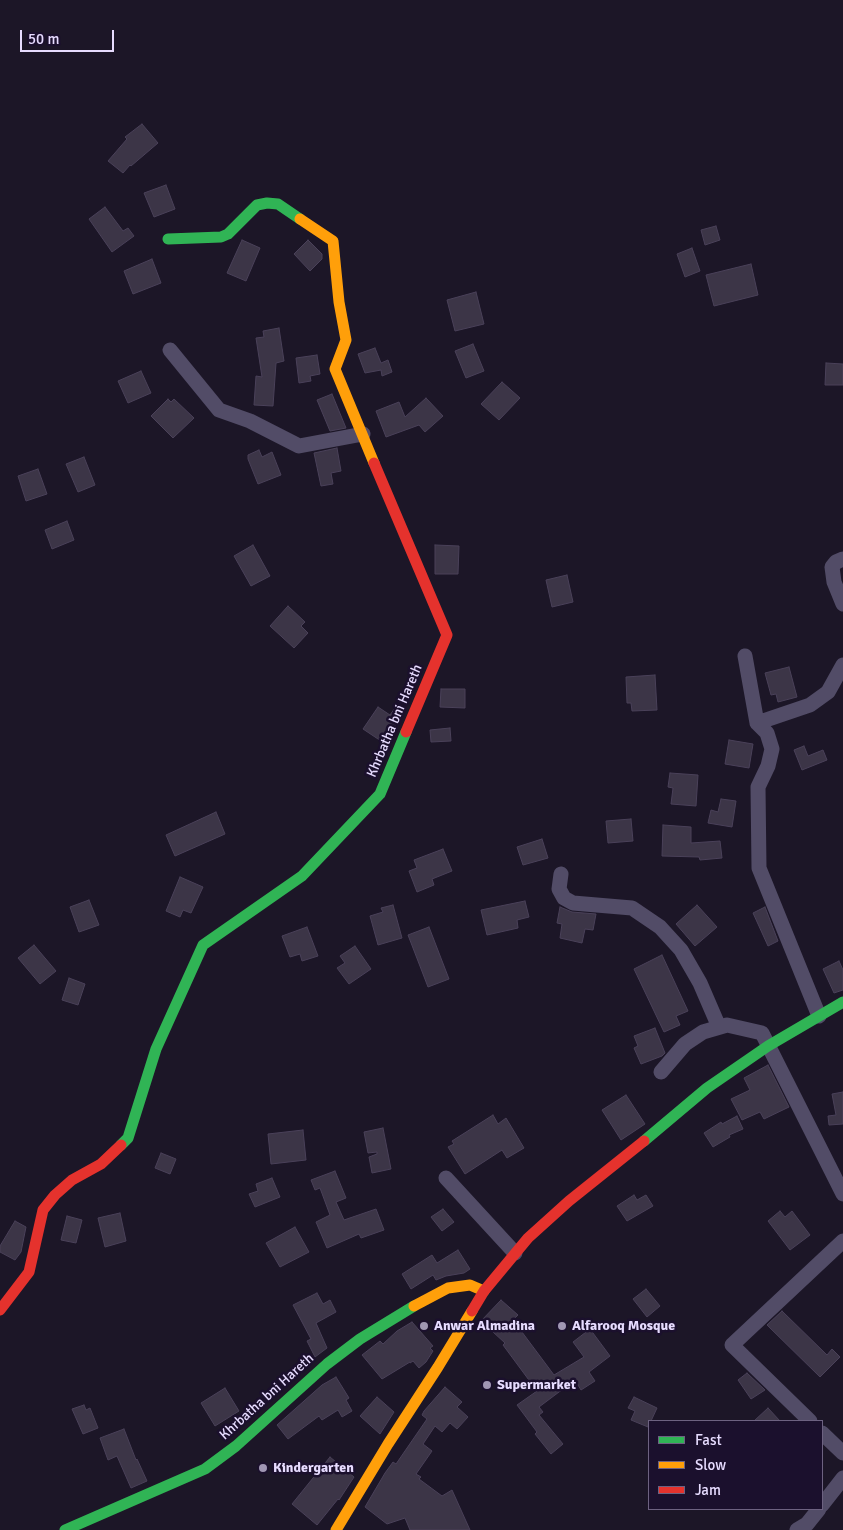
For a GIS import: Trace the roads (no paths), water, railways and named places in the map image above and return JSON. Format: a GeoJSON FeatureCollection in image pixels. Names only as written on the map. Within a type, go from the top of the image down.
{"type":"FeatureCollection","features":[{"type":"Feature","properties":{"kind":"street","name":"Khrbatha bni Hareth"},"geometry":{"type":"LineString","coordinates":[[0,1310],[29,1272],[43,1210],[55,1194],[72,1180],[101,1164],[128,1138],[156,1049],[203,945],[302,876],[380,794],[447,635],[335,369],[346,340],[339,302],[333,241],[278,204],[267,203],[257,205],[228,234],[221,238],[168,239]]}},
{"type":"Feature","properties":{"kind":"street"},"geometry":{"type":"LineString","coordinates":[[170,350],[219,410],[250,421],[299,446],[363,434]]}},
{"type":"Feature","properties":{"kind":"street"},"geometry":{"type":"LineString","coordinates":[[843,559],[836,562],[832,568],[834,582],[843,604]]}},
{"type":"Feature","properties":{"kind":"street"},"geometry":{"type":"LineString","coordinates":[[745,656],[758,723],[767,733],[772,748],[768,766],[758,786],[759,868],[819,1016]]}},
{"type":"Feature","properties":{"kind":"street"},"geometry":{"type":"LineString","coordinates":[[758,723],[810,705],[828,692],[843,665]]}},
{"type":"Feature","properties":{"kind":"street"},"geometry":{"type":"LineString","coordinates":[[561,874],[559,889],[564,898],[572,903],[632,908],[660,927],[681,950],[700,983],[719,1028]]}},
{"type":"Feature","properties":{"kind":"street"},"geometry":{"type":"LineString","coordinates":[[336,1530],[484,1291],[528,1238],[707,1088],[768,1046],[843,1002]]}},
{"type":"Feature","properties":{"kind":"street"},"geometry":{"type":"LineString","coordinates":[[661,1072],[685,1044],[703,1032],[727,1025],[762,1033],[843,1194]]}},
{"type":"Feature","properties":{"kind":"street"},"geometry":{"type":"LineString","coordinates":[[446,1178],[515,1253]]}},
{"type":"Feature","properties":{"kind":"street"},"geometry":{"type":"LineString","coordinates":[[809,1420],[732,1345],[843,1241]]}},
{"type":"Feature","properties":{"kind":"street","name":"Khrbatha bni Hareth"},"geometry":{"type":"LineString","coordinates":[[65,1530],[205,1469],[236,1446],[326,1364],[360,1339],[409,1309],[448,1288],[470,1285],[484,1291]]}},
{"type":"Feature","properties":{"kind":"street"},"geometry":{"type":"LineString","coordinates":[[823,1434],[843,1454]]}},
{"type":"Feature","properties":{"kind":"street"},"geometry":{"type":"LineString","coordinates":[[823,1504],[843,1478]]}},
{"type":"Feature","properties":{"kind":"street"},"geometry":{"type":"LineString","coordinates":[[797,1530],[806,1524],[818,1510]]}},
{"type":"Feature","properties":{"kind":"place","name":"Anwar Almadina"},"geometry":{"type":"Point","coordinates":[424,1326]}},
{"type":"Feature","properties":{"kind":"place","name":"Alfarooq Mosque"},"geometry":{"type":"Point","coordinates":[562,1326]}},
{"type":"Feature","properties":{"kind":"place","name":"Supermarket"},"geometry":{"type":"Point","coordinates":[487,1385]}},
{"type":"Feature","properties":{"kind":"place","name":"Kindergarten"},"geometry":{"type":"Point","coordinates":[263,1468]}}]}
